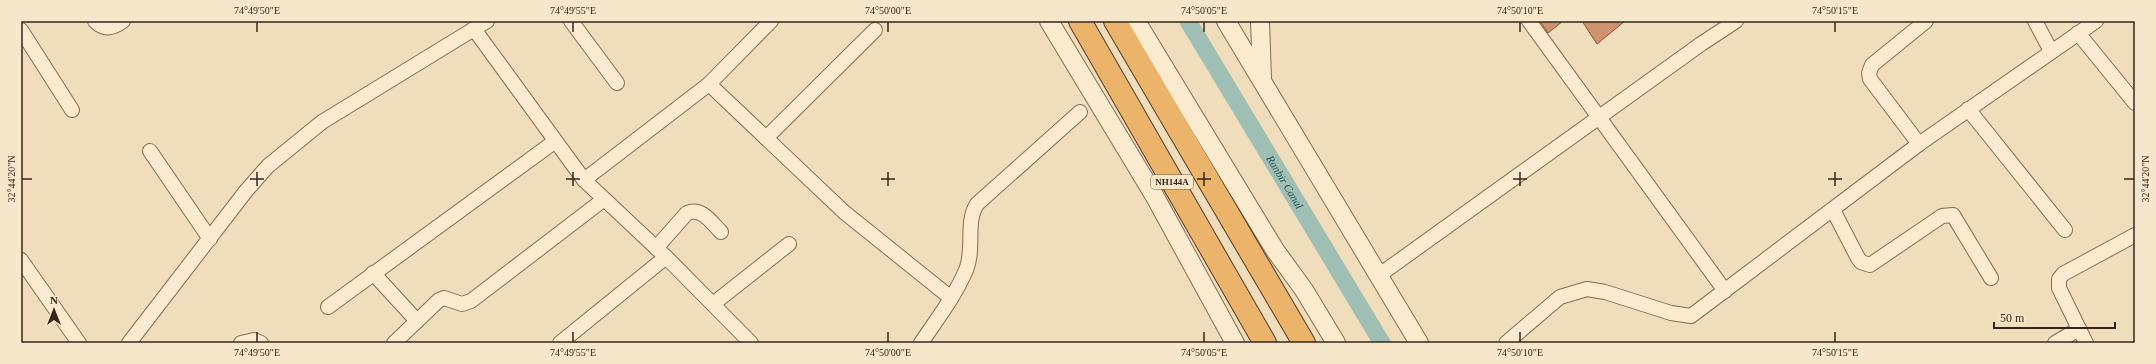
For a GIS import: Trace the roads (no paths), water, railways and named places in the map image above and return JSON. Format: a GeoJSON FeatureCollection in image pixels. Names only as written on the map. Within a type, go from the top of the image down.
{"type":"FeatureCollection","features":[{"type":"Feature","properties":{"kind":"highway","name":"NH144A"},"geometry":{"type":"LineString","coordinates":[[1080,21],[1265,343]]}},
{"type":"Feature","properties":{"kind":"highway","name":"NH144A"},"geometry":{"type":"LineString","coordinates":[[1115,21],[1304,343]]}},
{"type":"Feature","properties":{"kind":"street"},"geometry":{"type":"LineString","coordinates":[[95,21],[101,26],[107,27],[114,27],[123,21]]}},
{"type":"Feature","properties":{"kind":"street"},"geometry":{"type":"LineString","coordinates":[[129,343],[268,166],[322,122],[487,21]]}},
{"type":"Feature","properties":{"kind":"street"},"geometry":{"type":"LineString","coordinates":[[571,21],[617,83]]}},
{"type":"Feature","properties":{"kind":"street"},"geometry":{"type":"LineString","coordinates":[[584,180],[709,84],[771,21]]}},
{"type":"Feature","properties":{"kind":"street"},"geometry":{"type":"LineString","coordinates":[[1049,21],[1154,195],[1235,343]]}},
{"type":"Feature","properties":{"kind":"street"},"geometry":{"type":"LineString","coordinates":[[1136,21],[1275,250],[1304,290],[1336,343]]}},
{"type":"Feature","properties":{"kind":"street"},"geometry":{"type":"LineString","coordinates":[[1226,21],[1419,343]]}},
{"type":"Feature","properties":{"kind":"street"},"geometry":{"type":"LineString","coordinates":[[1260,21],[1262,80]]}},
{"type":"Feature","properties":{"kind":"street"},"geometry":{"type":"LineString","coordinates":[[1529,21],[1600,117],[1725,292]]}},
{"type":"Feature","properties":{"kind":"street"},"geometry":{"type":"LineString","coordinates":[[1378,276],[1701,44],[1736,21]]}},
{"type":"Feature","properties":{"kind":"street"},"geometry":{"type":"LineString","coordinates":[[1919,144],[1870,79],[1869,73],[1872,65],[1926,21]]}},
{"type":"Feature","properties":{"kind":"street"},"geometry":{"type":"LineString","coordinates":[[2035,21],[2051,51]]}},
{"type":"Feature","properties":{"kind":"street"},"geometry":{"type":"LineString","coordinates":[[1506,343],[1560,297],[1587,289],[1605,292],[1682,316],[1691,316],[1725,292],[1919,144],[2096,21]]}},
{"type":"Feature","properties":{"kind":"street"},"geometry":{"type":"LineString","coordinates":[[474,29],[554,142],[584,180],[603,200],[661,252],[751,343]]}},
{"type":"Feature","properties":{"kind":"street"},"geometry":{"type":"LineString","coordinates":[[21,30],[72,110]]}},
{"type":"Feature","properties":{"kind":"street"},"geometry":{"type":"LineString","coordinates":[[766,138],[875,30]]}},
{"type":"Feature","properties":{"kind":"street"},"geometry":{"type":"LineString","coordinates":[[2078,33],[2135,103]]}},
{"type":"Feature","properties":{"kind":"street"},"geometry":{"type":"LineString","coordinates":[[709,84],[844,212],[951,298]]}},
{"type":"Feature","properties":{"kind":"street"},"geometry":{"type":"LineString","coordinates":[[1968,109],[2066,230]]}},
{"type":"Feature","properties":{"kind":"street"},"geometry":{"type":"LineString","coordinates":[[921,343],[951,298],[966,269],[970,254],[972,214],[977,204],[1080,112]]}},
{"type":"Feature","properties":{"kind":"street"},"geometry":{"type":"LineString","coordinates":[[328,307],[554,142]]}},
{"type":"Feature","properties":{"kind":"street"},"geometry":{"type":"LineString","coordinates":[[150,151],[210,238]]}},
{"type":"Feature","properties":{"kind":"street"},"geometry":{"type":"LineString","coordinates":[[394,343],[442,298],[462,304],[470,301],[603,200]]}},
{"type":"Feature","properties":{"kind":"street"},"geometry":{"type":"LineString","coordinates":[[1833,210],[1858,258],[1861,262],[1870,265],[1942,216],[1953,215],[1991,278]]}},
{"type":"Feature","properties":{"kind":"street"},"geometry":{"type":"LineString","coordinates":[[560,343],[661,252],[687,213],[692,211],[702,214],[721,232]]}},
{"type":"Feature","properties":{"kind":"street"},"geometry":{"type":"LineString","coordinates":[[2086,343],[2059,288],[2059,279],[2063,274],[2135,235]]}},
{"type":"Feature","properties":{"kind":"street"},"geometry":{"type":"LineString","coordinates":[[713,304],[789,244]]}},
{"type":"Feature","properties":{"kind":"street"},"geometry":{"type":"LineString","coordinates":[[21,260],[79,343]]}},
{"type":"Feature","properties":{"kind":"street"},"geometry":{"type":"LineString","coordinates":[[373,274],[417,320]]}},
{"type":"Feature","properties":{"kind":"street"},"geometry":{"type":"LineString","coordinates":[[2055,343],[2079,329]]}},
{"type":"Feature","properties":{"kind":"street"},"geometry":{"type":"LineString","coordinates":[[241,343],[254,340],[261,343]]}},
{"type":"Feature","properties":{"kind":"waterway","name":"Ranbir Canal"},"geometry":{"type":"LineString","coordinates":[[1188,21],[1382,343]]}}]}
